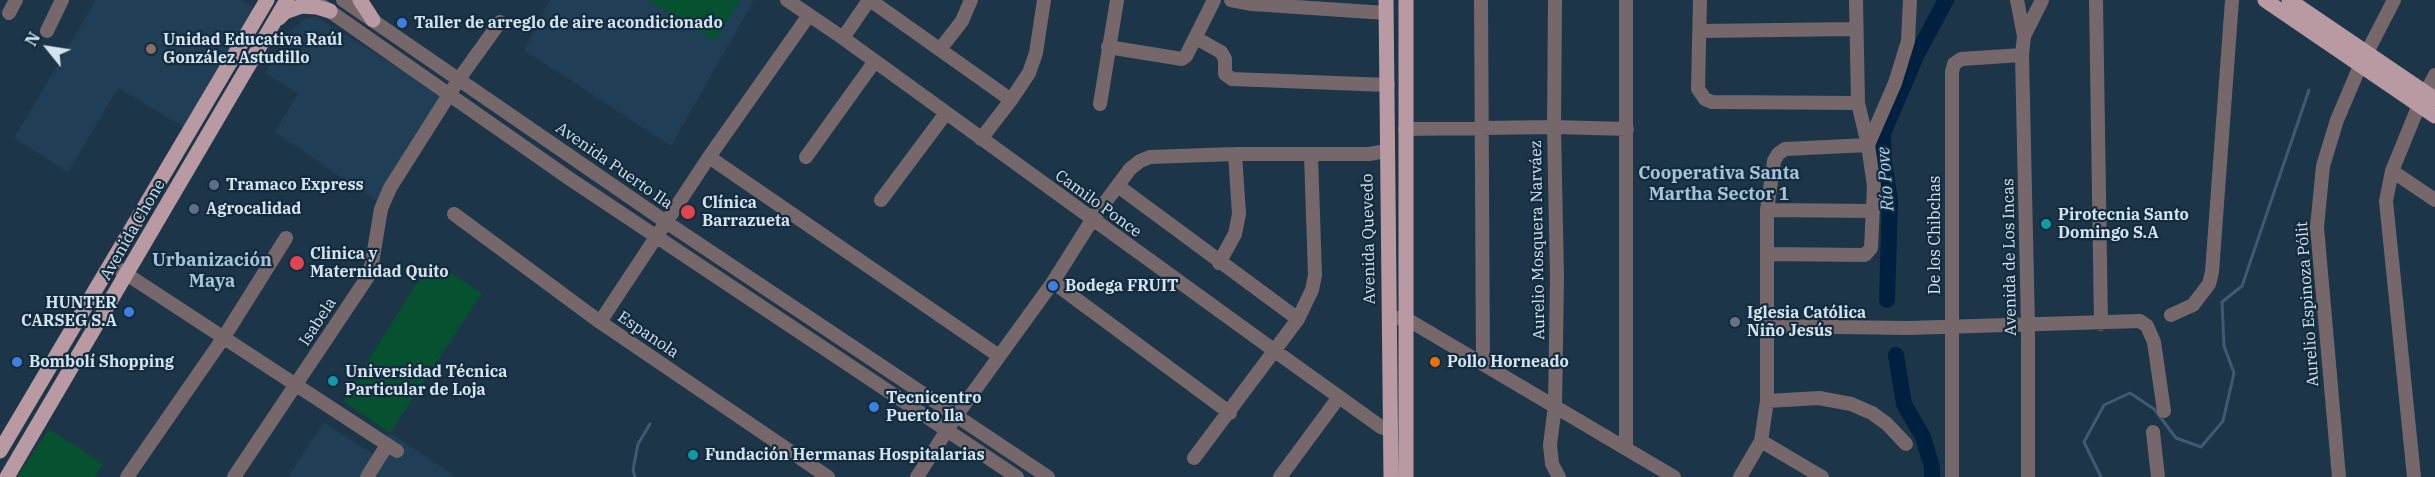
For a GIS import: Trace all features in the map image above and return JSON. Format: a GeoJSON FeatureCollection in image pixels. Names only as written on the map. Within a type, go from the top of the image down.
{"type":"FeatureCollection","features":[{"type":"Feature","properties":{"kind":"main road","name":"Avenida Chone"},"geometry":{"type":"LineString","coordinates":[[7,477],[287,0]]}},
{"type":"Feature","properties":{"kind":"main road"},"geometry":{"type":"LineString","coordinates":[[360,0],[373,21]]}},
{"type":"Feature","properties":{"kind":"main road"},"geometry":{"type":"LineString","coordinates":[[1406,0],[1406,477]]}},
{"type":"Feature","properties":{"kind":"main road"},"geometry":{"type":"LineString","coordinates":[[2265,0],[2427,99],[2435,116]]}},
{"type":"Feature","properties":{"kind":"main road","name":"Avenida Chone"},"geometry":{"type":"LineString","coordinates":[[0,451],[111,264],[261,2]]}},
{"type":"Feature","properties":{"kind":"main road"},"geometry":{"type":"LineString","coordinates":[[2294,2],[2363,58]]}},
{"type":"Feature","properties":{"kind":"main road"},"geometry":{"type":"LineString","coordinates":[[275,22],[285,12],[302,6],[330,11]]}},
{"type":"Feature","properties":{"kind":"main road","name":"Avenida Quevedo"},"geometry":{"type":"LineString","coordinates":[[1386,6],[1391,477]]}},
{"type":"Feature","properties":{"kind":"street"},"geometry":{"type":"LineString","coordinates":[[9,13],[16,0]]}},
{"type":"Feature","properties":{"kind":"street"},"geometry":{"type":"LineString","coordinates":[[47,31],[62,0]]}},
{"type":"Feature","properties":{"kind":"street","name":"Avenida Puerto Ila"},"geometry":{"type":"LineString","coordinates":[[314,0],[570,178],[1017,477]]}},
{"type":"Feature","properties":{"kind":"street","name":"Avenida Puerto Ila"},"geometry":{"type":"LineString","coordinates":[[343,0],[666,222],[1048,477]]}},
{"type":"Feature","properties":{"kind":"street","name":"Camilo Ponce"},"geometry":{"type":"LineString","coordinates":[[787,0],[875,61],[1381,427],[1391,431]]}},
{"type":"Feature","properties":{"kind":"street"},"geometry":{"type":"LineString","coordinates":[[843,38],[869,0],[941,48],[1011,100]]}},
{"type":"Feature","properties":{"kind":"street"},"geometry":{"type":"LineString","coordinates":[[941,48],[962,21],[971,0]]}},
{"type":"Feature","properties":{"kind":"street"},"geometry":{"type":"LineString","coordinates":[[981,139],[1011,100],[1033,64],[1044,0]]}},
{"type":"Feature","properties":{"kind":"street"},"geometry":{"type":"LineString","coordinates":[[1100,104],[1117,0]]}},
{"type":"Feature","properties":{"kind":"street"},"geometry":{"type":"LineString","coordinates":[[1108,47],[1180,60],[1186,56],[1214,0]]}},
{"type":"Feature","properties":{"kind":"street"},"geometry":{"type":"LineString","coordinates":[[1231,0],[1252,4],[1386,6]]}},
{"type":"Feature","properties":{"kind":"street"},"geometry":{"type":"LineString","coordinates":[[1481,0],[1483,364]]}},
{"type":"Feature","properties":{"kind":"street","name":"Aurelio Mosquera Narváez"},"geometry":{"type":"LineString","coordinates":[[1555,0],[1554,127],[1557,278],[1555,406],[1550,445],[1552,464],[1559,477]]}},
{"type":"Feature","properties":{"kind":"street"},"geometry":{"type":"LineString","coordinates":[[1626,0],[1626,447]]}},
{"type":"Feature","properties":{"kind":"street"},"geometry":{"type":"LineString","coordinates":[[1700,0],[1698,89],[1705,99],[1712,102],[1858,103]]}},
{"type":"Feature","properties":{"kind":"street"},"geometry":{"type":"LineString","coordinates":[[1767,254],[1865,255],[1871,248],[1874,186],[1868,145],[1858,103],[1856,0]]}},
{"type":"Feature","properties":{"kind":"street"},"geometry":{"type":"LineString","coordinates":[[1868,145],[1895,83],[1908,41],[1910,0]]}},
{"type":"Feature","properties":{"kind":"street","name":"Avenida de Los Incas"},"geometry":{"type":"LineString","coordinates":[[2017,0],[2024,36],[2022,55],[2028,326],[2028,477]]}},
{"type":"Feature","properties":{"kind":"street","name":"Avenida de Los Incas"},"geometry":{"type":"LineString","coordinates":[[2024,36],[2042,0]]}},
{"type":"Feature","properties":{"kind":"street"},"geometry":{"type":"LineString","coordinates":[[2096,0],[2101,324]]}},
{"type":"Feature","properties":{"kind":"street"},"geometry":{"type":"LineString","coordinates":[[2171,315],[2193,305],[2209,284],[2212,272],[2232,0]]}},
{"type":"Feature","properties":{"kind":"street","name":"Aurelio Espinoza Pólit"},"geometry":{"type":"LineString","coordinates":[[2338,477],[2317,227],[2323,166],[2337,120],[2363,58],[2394,0]]}},
{"type":"Feature","properties":{"kind":"street"},"geometry":{"type":"LineString","coordinates":[[600,322],[709,156],[809,15]]}},
{"type":"Feature","properties":{"kind":"street","name":"Isabela"},"geometry":{"type":"LineString","coordinates":[[234,477],[367,278],[372,263],[381,209],[390,188],[449,94],[500,22]]}},
{"type":"Feature","properties":{"kind":"street"},"geometry":{"type":"LineString","coordinates":[[1700,31],[1855,29]]}},
{"type":"Feature","properties":{"kind":"street"},"geometry":{"type":"LineString","coordinates":[[1196,38],[1221,52],[1225,59],[1225,74],[1232,79],[1388,85]]}},
{"type":"Feature","properties":{"kind":"street","name":"De los Chibchas"},"geometry":{"type":"LineString","coordinates":[[1952,477],[1952,72],[1954,64],[1961,59],[2022,55]]}},
{"type":"Feature","properties":{"kind":"street"},"geometry":{"type":"LineString","coordinates":[[806,157],[875,61]]}},
{"type":"Feature","properties":{"kind":"street"},"geometry":{"type":"LineString","coordinates":[[2414,477],[2386,201],[2392,171],[2427,99],[2435,75]]}},
{"type":"Feature","properties":{"kind":"street"},"geometry":{"type":"LineString","coordinates":[[882,200],[946,113]]}},
{"type":"Feature","properties":{"kind":"street"},"geometry":{"type":"LineString","coordinates":[[1405,129],[1554,127],[1627,129]]}},
{"type":"Feature","properties":{"kind":"street"},"geometry":{"type":"LineString","coordinates":[[1740,477],[1761,441],[1767,401],[1767,210],[1774,161],[1785,149],[1868,145]]}},
{"type":"Feature","properties":{"kind":"street"},"geometry":{"type":"LineString","coordinates":[[917,477],[956,416],[1053,282],[1092,220],[1130,169],[1140,161],[1150,157],[1235,154],[1369,154],[1386,151]]}},
{"type":"Feature","properties":{"kind":"street"},"geometry":{"type":"LineString","coordinates":[[1219,263],[1235,234],[1239,214],[1235,154]]}},
{"type":"Feature","properties":{"kind":"street"},"geometry":{"type":"LineString","coordinates":[[1194,458],[1230,413],[1298,319],[1312,290],[1314,275],[1311,155]]}},
{"type":"Feature","properties":{"kind":"street"},"geometry":{"type":"LineString","coordinates":[[709,156],[999,356]]}},
{"type":"Feature","properties":{"kind":"street"},"geometry":{"type":"LineString","coordinates":[[2392,171],[2435,200]]}},
{"type":"Feature","properties":{"kind":"street"},"geometry":{"type":"LineString","coordinates":[[1118,186],[1219,263],[1298,319]]}},
{"type":"Feature","properties":{"kind":"street"},"geometry":{"type":"LineString","coordinates":[[1767,210],[1873,211]]}},
{"type":"Feature","properties":{"kind":"street","name":"Espanola"},"geometry":{"type":"LineString","coordinates":[[454,214],[600,322],[828,477]]}},
{"type":"Feature","properties":{"kind":"street"},"geometry":{"type":"LineString","coordinates":[[127,477],[224,337],[286,238]]}},
{"type":"Feature","properties":{"kind":"street"},"geometry":{"type":"LineString","coordinates":[[111,264],[392,448],[367,477]]}},
{"type":"Feature","properties":{"kind":"street"},"geometry":{"type":"LineString","coordinates":[[1053,282],[1230,413]]}},
{"type":"Feature","properties":{"kind":"street"},"geometry":{"type":"LineString","coordinates":[[1388,318],[1405,318],[1674,477]]}},
{"type":"Feature","properties":{"kind":"street"},"geometry":{"type":"LineString","coordinates":[[1766,326],[1908,328],[2101,324],[2140,321],[2145,324],[2154,342],[2164,411]]}},
{"type":"Feature","properties":{"kind":"street"},"geometry":{"type":"LineString","coordinates":[[1280,477],[1339,397]]}},
{"type":"Feature","properties":{"kind":"street"},"geometry":{"type":"LineString","coordinates":[[1767,401],[1819,398],[1851,404],[1872,413],[1887,424],[1906,444]]}},
{"type":"Feature","properties":{"kind":"street"},"geometry":{"type":"LineString","coordinates":[[2153,432],[2158,477]]}},
{"type":"Feature","properties":{"kind":"street"},"geometry":{"type":"LineString","coordinates":[[1761,441],[1822,477]]}},
{"type":"Feature","properties":{"kind":"shaded area","name":"Unidad Educativa Raúl González Astudillo"},"geometry":{"type":"Polygon","coordinates":[[[96,0],[241,0],[258,10],[187,129],[118,88],[68,172],[14,138],[96,0]]]}},
{"type":"Feature","properties":{"kind":"shaded area"},"geometry":{"type":"Polygon","coordinates":[[[550,0],[754,0],[671,146],[524,50],[550,0]]]}},
{"type":"Feature","properties":{"kind":"shaded area","name":"Unidad Educativa Raúl González Astudillo"},"geometry":{"type":"Polygon","coordinates":[[[317,17],[445,97],[379,203],[275,132],[298,93],[265,73],[290,31],[306,18],[317,17]]]}},
{"type":"Feature","properties":{"kind":"shaded area"},"geometry":{"type":"Polygon","coordinates":[[[324,422],[374,455],[390,433],[456,477],[288,477],[324,422]]]}},
{"type":"Feature","properties":{"kind":"green space"},"geometry":{"type":"Polygon","coordinates":[[[648,0],[740,0],[715,41],[648,0]]]}},
{"type":"Feature","properties":{"kind":"green space"},"geometry":{"type":"Polygon","coordinates":[[[431,260],[482,293],[390,433],[343,401],[431,260]]]}},
{"type":"Feature","properties":{"kind":"green space"},"geometry":{"type":"Polygon","coordinates":[[[49,429],[103,464],[95,477],[17,477],[49,429]]]}},
{"type":"Feature","properties":{"kind":"waterway","name":"Río Pove"},"geometry":{"type":"LineString","coordinates":[[1887,300],[1890,200],[1884,162],[1883,133],[1917,54],[1946,0]]}},
{"type":"Feature","properties":{"kind":"waterway"},"geometry":{"type":"LineString","coordinates":[[2101,477],[2084,442],[2104,405],[2130,393],[2154,409],[2176,438],[2201,447],[2223,421],[2234,373],[2224,346],[2222,302],[2242,286],[2309,90]]}},
{"type":"Feature","properties":{"kind":"waterway"},"geometry":{"type":"LineString","coordinates":[[1896,355],[1904,404],[1923,437],[1932,467],[1932,477]]}},
{"type":"Feature","properties":{"kind":"waterway"},"geometry":{"type":"LineString","coordinates":[[635,477],[633,470],[638,444],[650,424]]}},
{"type":"Feature","properties":{"kind":"place","name":"Taller de arreglo de aire acondicionado"},"geometry":{"type":"Point","coordinates":[402,23]}},
{"type":"Feature","properties":{"kind":"place","name":"Unidad Educativa Raúl González Astudillo"},"geometry":{"type":"Point","coordinates":[151,49]}},
{"type":"Feature","properties":{"kind":"place","name":"Tramaco Express"},"geometry":{"type":"Point","coordinates":[214,185]}},
{"type":"Feature","properties":{"kind":"place","name":"Agrocalidad"},"geometry":{"type":"Point","coordinates":[194,209]}},
{"type":"Feature","properties":{"kind":"place","name":"Clínica Barrazueta"},"geometry":{"type":"Point","coordinates":[688,212]}},
{"type":"Feature","properties":{"kind":"place","name":"Pirotecnia Santo Domingo S.A"},"geometry":{"type":"Point","coordinates":[2046,224]}},
{"type":"Feature","properties":{"kind":"place","name":"Clinica y Maternidad Quito"},"geometry":{"type":"Point","coordinates":[297,263]}},
{"type":"Feature","properties":{"kind":"place","name":"Bodega FRUIT"},"geometry":{"type":"Point","coordinates":[1053,286]}},
{"type":"Feature","properties":{"kind":"place","name":"HUNTER CARSEG S.A"},"geometry":{"type":"Point","coordinates":[129,312]}},
{"type":"Feature","properties":{"kind":"place","name":"Iglesia Católica Niño Jesús"},"geometry":{"type":"Point","coordinates":[1735,322]}},
{"type":"Feature","properties":{"kind":"place","name":"Bombolí Shopping"},"geometry":{"type":"Point","coordinates":[17,362]}},
{"type":"Feature","properties":{"kind":"place","name":"Pollo Horneado"},"geometry":{"type":"Point","coordinates":[1435,362]}},
{"type":"Feature","properties":{"kind":"place","name":"Universidad Técnica Particular de Loja"},"geometry":{"type":"Point","coordinates":[333,381]}},
{"type":"Feature","properties":{"kind":"place","name":"Tecnicentro Puerto Ila"},"geometry":{"type":"Point","coordinates":[874,407]}},
{"type":"Feature","properties":{"kind":"place","name":"Fundación Hermanas Hospitalarias"},"geometry":{"type":"Point","coordinates":[693,455]}},
{"type":"Feature","properties":{"kind":"district","name":"Cooperativa Santa Martha Sector 1"},"geometry":{"type":"Point","coordinates":[1719,184]}},
{"type":"Feature","properties":{"kind":"district","name":"Urbanización Maya"},"geometry":{"type":"Point","coordinates":[212,271]}}]}
